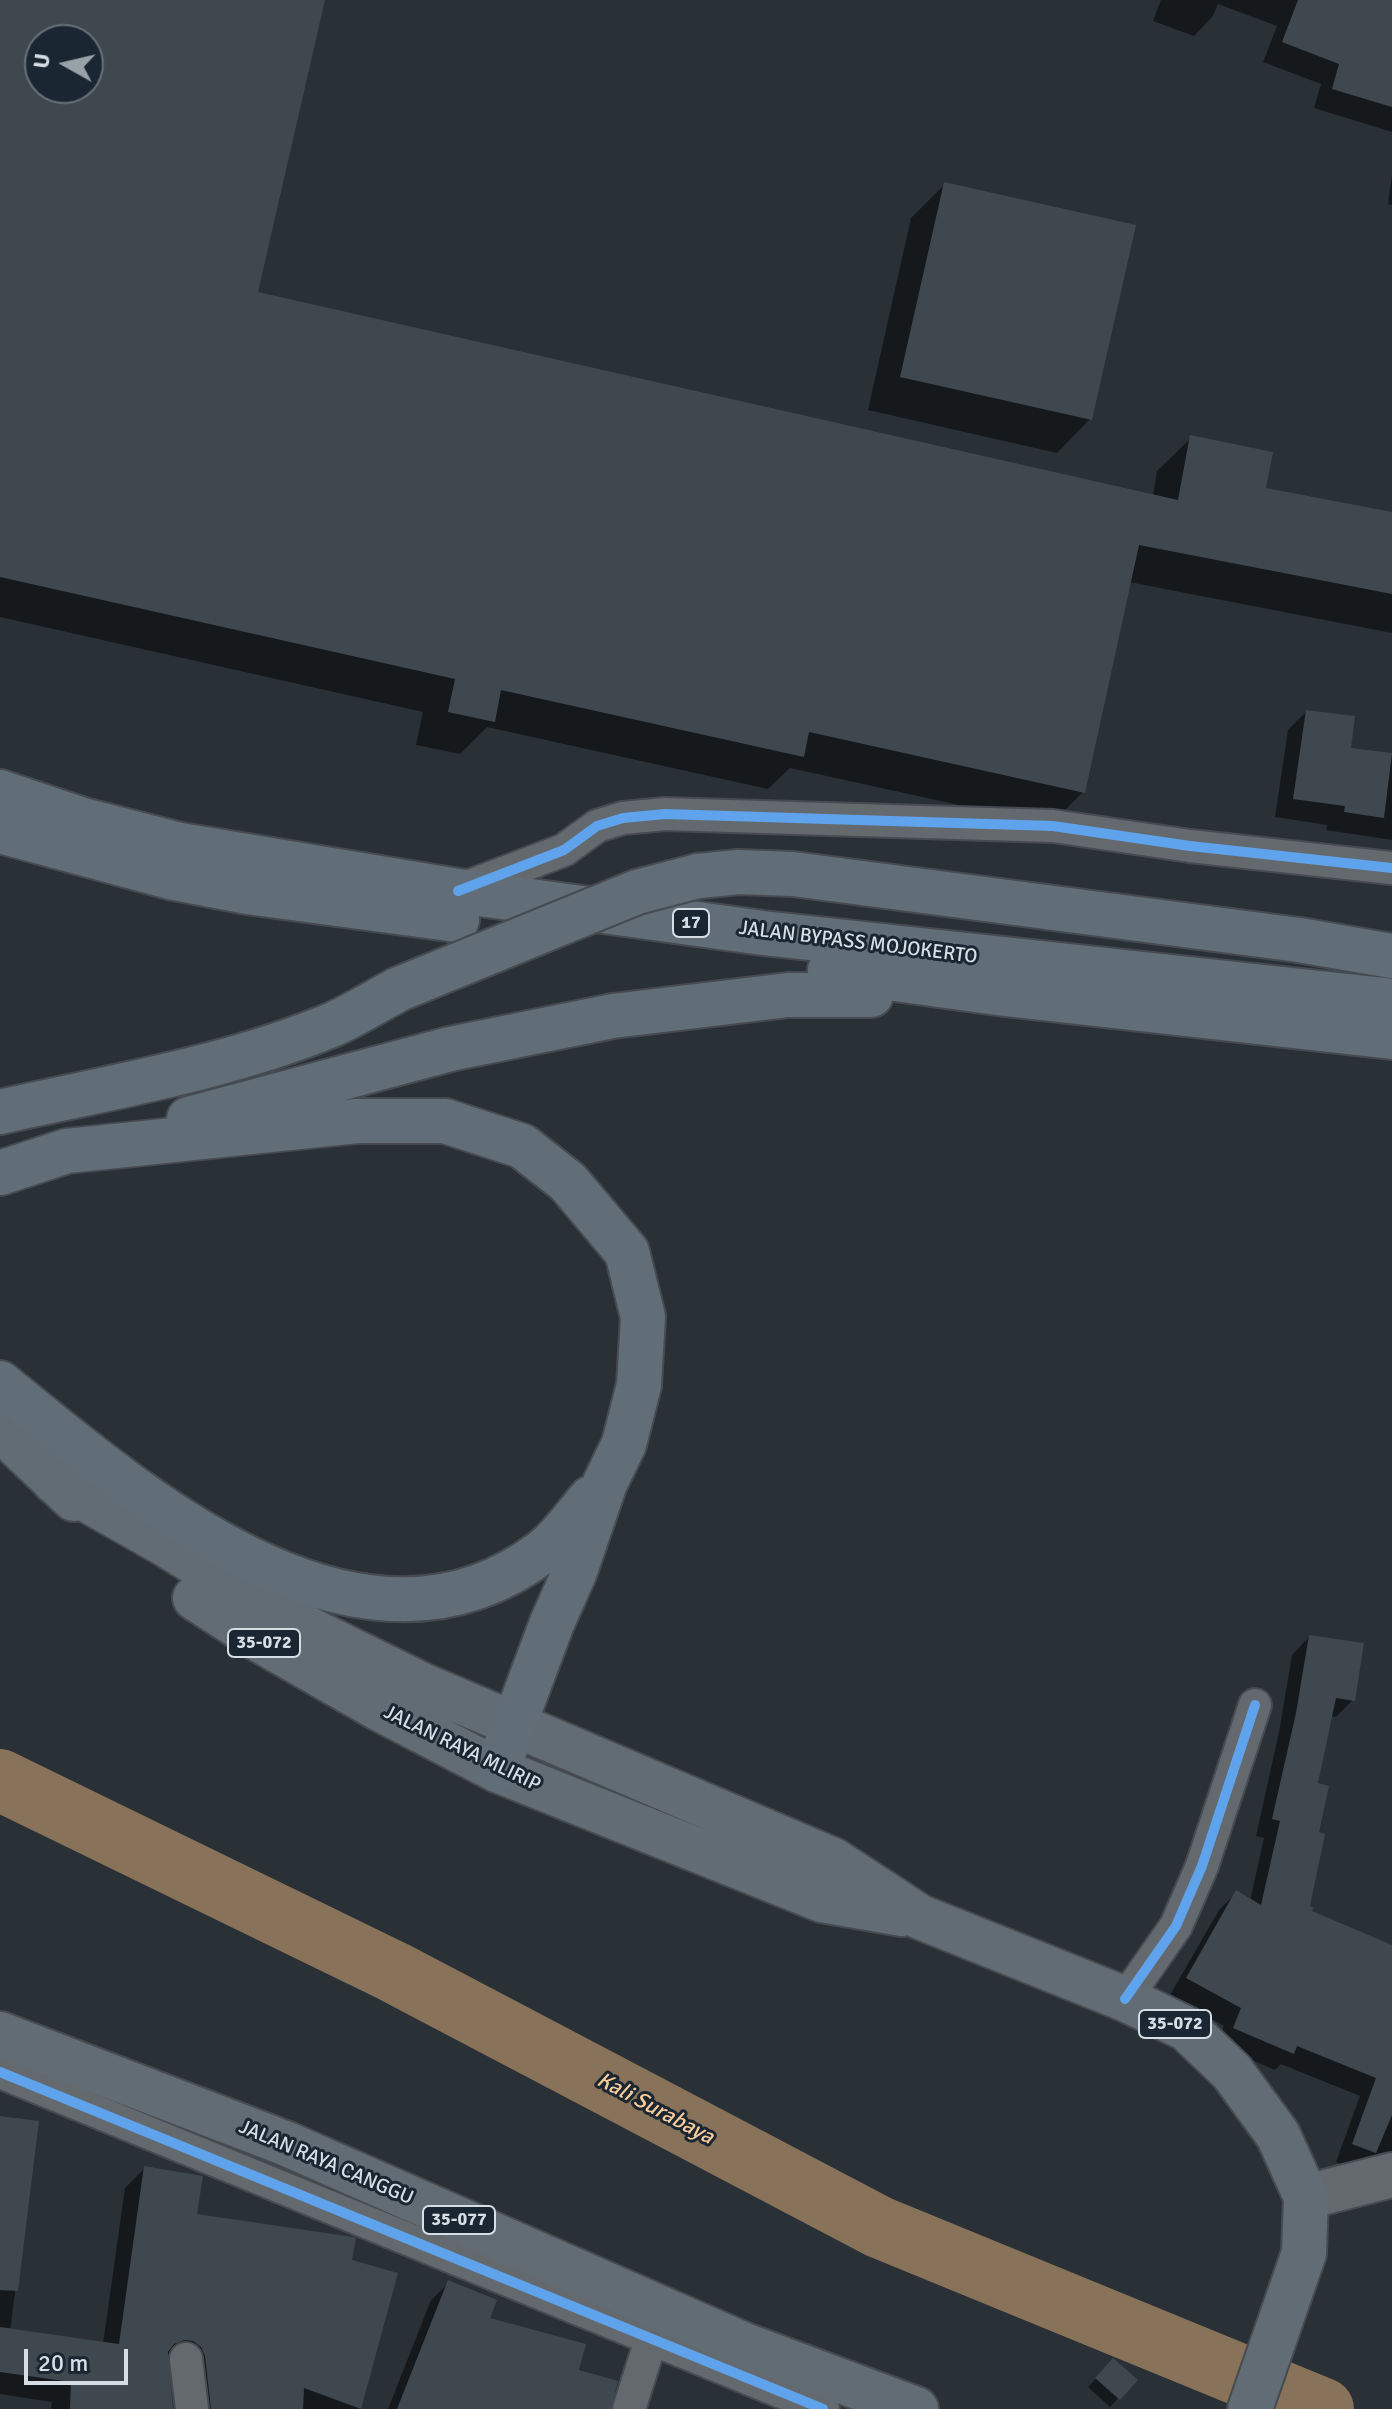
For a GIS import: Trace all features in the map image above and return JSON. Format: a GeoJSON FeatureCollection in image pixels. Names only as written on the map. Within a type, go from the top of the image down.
{"type":"FeatureCollection","features":[{"type":"Feature","properties":{"kind":"highway","name":"JALAN BYPASS MOJOKERTO"},"geometry":{"type":"LineString","coordinates":[[0,792],[83,820],[180,845],[458,891],[763,933],[1392,1001]]}},
{"type":"Feature","properties":{"kind":"highway","name":"JALAN BYPASS MOJOKERTO"},"geometry":{"type":"LineString","coordinates":[[0,831],[143,871],[247,892],[1005,994],[1392,1037]]}},
{"type":"Feature","properties":{"kind":"highway"},"geometry":{"type":"LineString","coordinates":[[0,1112],[169,1074],[269,1046],[335,1023],[399,989],[637,892],[698,876],[739,872],[793,874],[1299,940],[1392,956]]}},
{"type":"Feature","properties":{"kind":"highway"},"geometry":{"type":"LineString","coordinates":[[34,1162],[450,1049],[613,1016],[788,995],[1005,994]]}},
{"type":"Feature","properties":{"kind":"highway"},"geometry":{"type":"LineString","coordinates":[[34,1162],[372,1121],[445,1121],[522,1146],[568,1182],[627,1252],[643,1317],[639,1385],[624,1444],[605,1483],[575,1571],[552,1623],[497,1770]]}},
{"type":"Feature","properties":{"kind":"highway"},"geometry":{"type":"LineString","coordinates":[[0,1383],[97,1463],[177,1520],[256,1563],[328,1589],[374,1598],[421,1599],[486,1585],[544,1551],[605,1483]]}},
{"type":"Feature","properties":{"kind":"main road","name":"JALAN RAYA MLIRIP"},"geometry":{"type":"LineString","coordinates":[[0,1429],[153,1570],[263,1642],[378,1708],[497,1770],[822,1900],[920,1917]]}},
{"type":"Feature","properties":{"kind":"main road","name":"JALAN RAYA MLIRIP"},"geometry":{"type":"LineString","coordinates":[[54,1481],[165,1544],[274,1612],[422,1685],[833,1860],[920,1917],[1125,1999],[1187,2029],[1232,2072],[1278,2135],[1306,2197],[1304,2253],[1250,2409]]}},
{"type":"Feature","properties":{"kind":"main road","name":"JALAN RAYA CANGGU"},"geometry":{"type":"LineString","coordinates":[[0,2034],[287,2144],[742,2344],[916,2409]]}},
{"type":"Feature","properties":{"kind":"street"},"geometry":{"type":"LineString","coordinates":[[458,891],[564,850],[597,826],[623,818],[665,814],[1053,826],[1190,846],[1392,868]]}},
{"type":"Feature","properties":{"kind":"street"},"geometry":{"type":"LineString","coordinates":[[1125,1999],[1176,1926],[1202,1866],[1255,1705]]}},
{"type":"Feature","properties":{"kind":"street"},"geometry":{"type":"LineString","coordinates":[[0,2072],[823,2409]]}},
{"type":"Feature","properties":{"kind":"street"},"geometry":{"type":"LineString","coordinates":[[1306,2197],[1392,2175]]}},
{"type":"Feature","properties":{"kind":"street"},"geometry":{"type":"LineString","coordinates":[[629,2409],[651,2340]]}},
{"type":"Feature","properties":{"kind":"street"},"geometry":{"type":"LineString","coordinates":[[186,2359],[192,2409]]}},
{"type":"Feature","properties":{"kind":"building"},"geometry":{"type":"Polygon","coordinates":[[[0,0],[325,0],[258,292],[1178,500],[1190,435],[1273,452],[1266,488],[1392,512],[1392,594],[1139,545],[1085,793],[809,732],[804,757],[501,690],[495,722],[448,712],[455,679],[0,577],[0,0]]]}},
{"type":"Feature","properties":{"kind":"building"},"geometry":{"type":"Polygon","coordinates":[[[1298,0],[1392,0],[1392,107],[1332,89],[1339,64],[1282,42],[1298,0]]]}},
{"type":"Feature","properties":{"kind":"building"},"geometry":{"type":"Polygon","coordinates":[[[944,182],[1136,225],[1092,420],[900,377],[944,182]]]}},
{"type":"Feature","properties":{"kind":"building"},"geometry":{"type":"Polygon","coordinates":[[[1306,710],[1355,716],[1351,748],[1392,753],[1384,818],[1344,812],[1345,806],[1293,799],[1306,710]]]}},
{"type":"Feature","properties":{"kind":"building"},"geometry":{"type":"Polygon","coordinates":[[[1309,1635],[1364,1643],[1355,1701],[1336,1698],[1318,1783],[1329,1786],[1319,1832],[1325,1834],[1310,1906],[1314,1908],[1312,1911],[1392,1945],[1392,2115],[1376,2153],[1352,2144],[1376,2078],[1297,2046],[1294,2054],[1233,2028],[1241,2008],[1186,1978],[1236,1890],[1261,1905],[1280,1821],[1272,1819],[1296,1713],[1309,1635]]]}},
{"type":"Feature","properties":{"kind":"building"},"geometry":{"type":"Polygon","coordinates":[[[0,2116],[39,2121],[18,2291],[0,2290],[0,2116]]]}},
{"type":"Feature","properties":{"kind":"building"},"geometry":{"type":"Polygon","coordinates":[[[144,2166],[203,2176],[197,2214],[353,2237],[356,2238],[352,2260],[398,2273],[361,2409],[304,2388],[303,2409],[211,2409],[205,2356],[201,2347],[185,2340],[174,2344],[168,2352],[173,2409],[70,2409],[71,2382],[0,2372],[0,2327],[119,2344],[144,2166]]]}},
{"type":"Feature","properties":{"kind":"building"},"geometry":{"type":"Polygon","coordinates":[[[448,2280],[497,2300],[490,2318],[586,2344],[579,2370],[618,2381],[611,2409],[397,2409],[448,2280]]]}},
{"type":"Feature","properties":{"kind":"building"},"geometry":{"type":"Polygon","coordinates":[[[1113,2358],[1138,2380],[1120,2400],[1095,2378],[1113,2358]]]}},
{"type":"Feature","properties":{"kind":"waterway","name":"Kali Surabaya"},"geometry":{"type":"LineString","coordinates":[[0,1780],[394,1972],[879,2227],[1323,2409]]}},
{"type":"Feature","properties":{"kind":"cycle path"},"geometry":{"type":"LineString","coordinates":[[458,891],[564,850],[597,826],[623,818],[665,814],[1053,826],[1190,846],[1392,868]]}},
{"type":"Feature","properties":{"kind":"cycle path"},"geometry":{"type":"LineString","coordinates":[[1125,1999],[1176,1926],[1202,1866],[1255,1705]]}},
{"type":"Feature","properties":{"kind":"cycle path"},"geometry":{"type":"LineString","coordinates":[[0,2072],[823,2409]]}}]}
